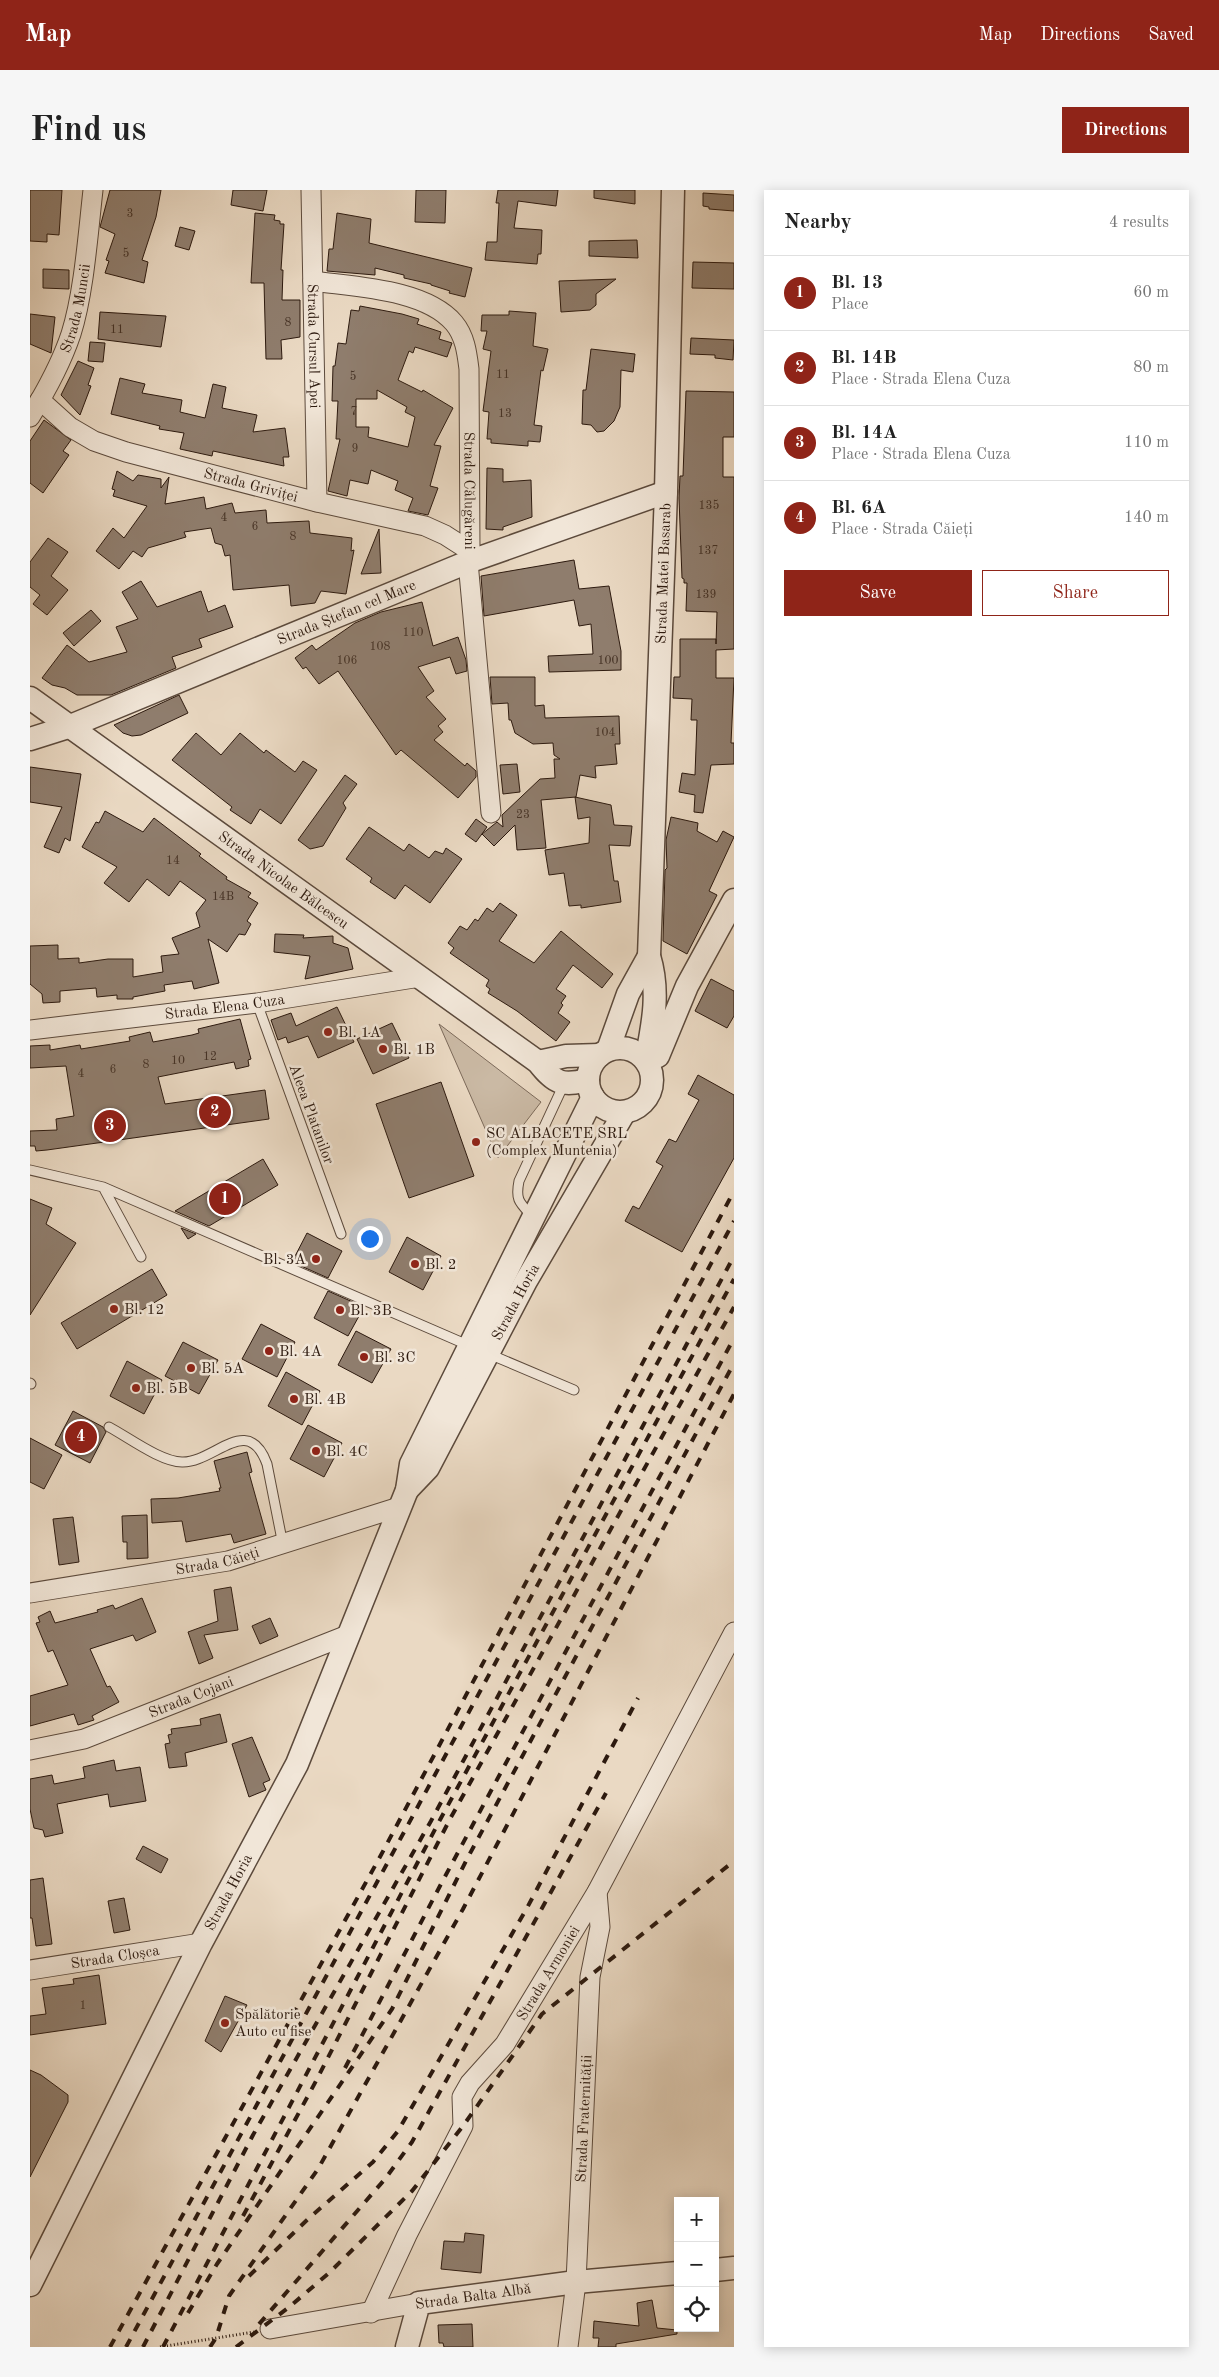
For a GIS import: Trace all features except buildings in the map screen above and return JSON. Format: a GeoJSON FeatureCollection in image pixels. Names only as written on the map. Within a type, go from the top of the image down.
{"type":"FeatureCollection","features":[{"type":"Feature","properties":{"kind":"street","name":"Strada Muncii"},"geometry":{"type":"LineString","coordinates":[[30,417],[58,368],[71,334],[94,190]]}},
{"type":"Feature","properties":{"kind":"street","name":"Strada Cursul Apei"},"geometry":{"type":"LineString","coordinates":[[311,190],[318,502]]}},
{"type":"Feature","properties":{"kind":"street","name":"Strada Matei Basarab"},"geometry":{"type":"LineString","coordinates":[[649,1067],[656,997],[655,976],[649,956],[666,492],[673,190]]}},
{"type":"Feature","properties":{"kind":"street","name":"Strada Călugăreni"},"geometry":{"type":"LineString","coordinates":[[313,281],[415,297],[438,309],[454,323],[461,334],[466,348],[469,369],[469,556],[491,813]]}},
{"type":"Feature","properties":{"kind":"street","name":"Strada Griviței"},"geometry":{"type":"LineString","coordinates":[[40,400],[70,427],[94,441],[126,452],[318,502],[425,526],[445,535],[469,556]]}},
{"type":"Feature","properties":{"kind":"street","name":"Strada Ștefan cel Mare"},"geometry":{"type":"LineString","coordinates":[[30,739],[68,727],[469,556],[666,492]]}},
{"type":"Feature","properties":{"kind":"street","name":"Strada Nicolae Bălcescu"},"geometry":{"type":"LineString","coordinates":[[30,698],[538,1062],[555,1080],[564,1084]]}},
{"type":"Feature","properties":{"kind":"street"},"geometry":{"type":"LineString","coordinates":[[649,1067],[687,986],[734,900]]}},
{"type":"Feature","properties":{"kind":"street","name":"Strada Matei Basarab"},"geometry":{"type":"LineString","coordinates":[[604,1052],[628,994],[649,956]]}},
{"type":"Feature","properties":{"kind":"street","name":"Strada Elena Cuza"},"geometry":{"type":"LineString","coordinates":[[30,1030],[257,1003],[420,977]]}},
{"type":"Feature","properties":{"kind":"street"},"geometry":{"type":"LineString","coordinates":[[538,1062],[566,1056],[627,1048],[640,1054],[649,1067],[652,1087],[647,1099],[637,1108],[624,1112],[606,1109],[591,1089],[592,1066],[604,1052]]}},
{"type":"Feature","properties":{"kind":"street"},"geometry":{"type":"LineString","coordinates":[[564,1084],[591,1089]]}},
{"type":"Feature","properties":{"kind":"street","name":"Strada Horia"},"geometry":{"type":"LineString","coordinates":[[30,2285],[201,1943],[297,1764],[403,1499],[411,1464],[534,1218],[591,1089]]}},
{"type":"Feature","properties":{"kind":"street","name":"Strada Horia"},"geometry":{"type":"LineString","coordinates":[[403,1499],[428,1468],[526,1281],[624,1112]]}},
{"type":"Feature","properties":{"kind":"street","name":"Strada Căieți"},"geometry":{"type":"LineString","coordinates":[[30,1593],[203,1566],[283,1545],[403,1499]]}},
{"type":"Feature","properties":{"kind":"street","name":"Strada Armoniei"},"geometry":{"type":"LineString","coordinates":[[371,2313],[463,2126],[462,2097],[470,2083],[505,2044],[598,1892],[734,1632]]}},
{"type":"Feature","properties":{"kind":"street","name":"Strada Cojani"},"geometry":{"type":"LineString","coordinates":[[30,1750],[84,1739],[350,1634]]}},
{"type":"Feature","properties":{"kind":"street","name":"Strada Fraternității"},"geometry":{"type":"LineString","coordinates":[[568,2347],[576,2282],[590,1977],[600,1927],[598,1892]]}},
{"type":"Feature","properties":{"kind":"street","name":"Strada Cloșca"},"geometry":{"type":"LineString","coordinates":[[30,1970],[201,1943]]}},
{"type":"Feature","properties":{"kind":"street"},"geometry":{"type":"LineString","coordinates":[[719,2270],[734,2268]]}},
{"type":"Feature","properties":{"kind":"street","name":"Strada Balta Albă"},"geometry":{"type":"LineString","coordinates":[[270,2329],[371,2313],[419,2303],[576,2282],[674,2273]]}},
{"type":"Feature","properties":{"kind":"street"},"geometry":{"type":"LineString","coordinates":[[407,2347],[419,2303]]}},
{"type":"Feature","properties":{"kind":"lane","name":"Aleea Platanilor"},"geometry":{"type":"LineString","coordinates":[[257,1003],[341,1234]]}},
{"type":"Feature","properties":{"kind":"lane"},"geometry":{"type":"LineString","coordinates":[[534,1218],[519,1202],[517,1194],[519,1181],[564,1084]]}},
{"type":"Feature","properties":{"kind":"lane"},"geometry":{"type":"LineString","coordinates":[[30,1170],[103,1187],[574,1390]]}},
{"type":"Feature","properties":{"kind":"lane"},"geometry":{"type":"LineString","coordinates":[[103,1187],[141,1257]]}},
{"type":"Feature","properties":{"kind":"lane"},"geometry":{"type":"LineString","coordinates":[[109,1427],[168,1459],[182,1462],[192,1461],[235,1442],[247,1440],[255,1444],[263,1454],[266,1464],[283,1545]]}},
{"type":"Feature","properties":{"kind":"path"},"geometry":{"type":"LineString","coordinates":[[160,2347],[270,2329]]}},
{"type":"Feature","properties":{"kind":"shaded area"},"geometry":{"type":"Polygon","coordinates":[[[439,1024],[541,1102],[498,1158],[439,1024]]]}},
{"type":"Feature","properties":{"kind":"railway"},"geometry":{"type":"LineString","coordinates":[[110,2347],[381,1855],[734,1191]]}},
{"type":"Feature","properties":{"kind":"railway"},"geometry":{"type":"LineString","coordinates":[[126,2347],[734,1221]]}},
{"type":"Feature","properties":{"kind":"railway"},"geometry":{"type":"LineString","coordinates":[[143,2347],[253,2135],[431,1821],[734,1256]]}},
{"type":"Feature","properties":{"kind":"railway"},"geometry":{"type":"LineString","coordinates":[[163,2347],[441,1818],[734,1279]]}},
{"type":"Feature","properties":{"kind":"railway"},"geometry":{"type":"LineString","coordinates":[[243,2216],[316,2081],[450,1819],[734,1307]]}},
{"type":"Feature","properties":{"kind":"railway"},"geometry":{"type":"LineString","coordinates":[[345,2068],[441,1884],[734,1338]]}},
{"type":"Feature","properties":{"kind":"railway"},"geometry":{"type":"LineString","coordinates":[[188,2313],[217,2264],[392,2009],[467,1859],[734,1363]]}},
{"type":"Feature","properties":{"kind":"railway"},"geometry":{"type":"LineString","coordinates":[[210,2347],[216,2338],[229,2296],[318,2169],[463,1909],[734,1394]]}},
{"type":"Feature","properties":{"kind":"railway"},"geometry":{"type":"LineString","coordinates":[[249,2276],[307,2220],[373,2162],[398,2131],[527,1908],[638,1698]]}},
{"type":"Feature","properties":{"kind":"railway"},"geometry":{"type":"LineString","coordinates":[[259,2324],[385,2179],[412,2142],[606,1793]]}},
{"type":"Feature","properties":{"kind":"railway"},"geometry":{"type":"LineString","coordinates":[[236,2347],[288,2308],[329,2273],[412,2191],[463,2126],[542,2014],[734,1861]]}},
{"type":"Feature","properties":{"kind":"place","name":"Bl. 1A"},"geometry":{"type":"Point","coordinates":[328,1032]}},
{"type":"Feature","properties":{"kind":"place","name":"Bl. 1B"},"geometry":{"type":"Point","coordinates":[383,1049]}},
{"type":"Feature","properties":{"kind":"place","name":"Bl. 14B"},"geometry":{"type":"Point","coordinates":[215,1112]}},
{"type":"Feature","properties":{"kind":"place","name":"Bl. 14A"},"geometry":{"type":"Point","coordinates":[110,1126]}},
{"type":"Feature","properties":{"kind":"place","name":"SC ALBACETE SRL (Complex Muntenia)"},"geometry":{"type":"Point","coordinates":[476,1142]}},
{"type":"Feature","properties":{"kind":"place","name":"Bl. 13"},"geometry":{"type":"Point","coordinates":[225,1199]}},
{"type":"Feature","properties":{"kind":"place","name":"Bl. 3A"},"geometry":{"type":"Point","coordinates":[316,1259]}},
{"type":"Feature","properties":{"kind":"place","name":"Bl. 2"},"geometry":{"type":"Point","coordinates":[415,1264]}},
{"type":"Feature","properties":{"kind":"place","name":"Bl. 12"},"geometry":{"type":"Point","coordinates":[114,1309]}},
{"type":"Feature","properties":{"kind":"place","name":"Bl. 3B"},"geometry":{"type":"Point","coordinates":[340,1310]}},
{"type":"Feature","properties":{"kind":"place","name":"Bl. 4A"},"geometry":{"type":"Point","coordinates":[269,1351]}},
{"type":"Feature","properties":{"kind":"place","name":"Bl. 3C"},"geometry":{"type":"Point","coordinates":[364,1357]}},
{"type":"Feature","properties":{"kind":"place","name":"Bl. 5A"},"geometry":{"type":"Point","coordinates":[191,1368]}},
{"type":"Feature","properties":{"kind":"place","name":"Bl. 5B"},"geometry":{"type":"Point","coordinates":[136,1388]}},
{"type":"Feature","properties":{"kind":"place","name":"Bl. 4B"},"geometry":{"type":"Point","coordinates":[294,1399]}},
{"type":"Feature","properties":{"kind":"place","name":"Bl. 6A"},"geometry":{"type":"Point","coordinates":[81,1437]}},
{"type":"Feature","properties":{"kind":"place","name":"Bl. 4C"},"geometry":{"type":"Point","coordinates":[316,1451]}},
{"type":"Feature","properties":{"kind":"place","name":"Spălătorie Auto cu fise"},"geometry":{"type":"Point","coordinates":[225,2023]}}]}
